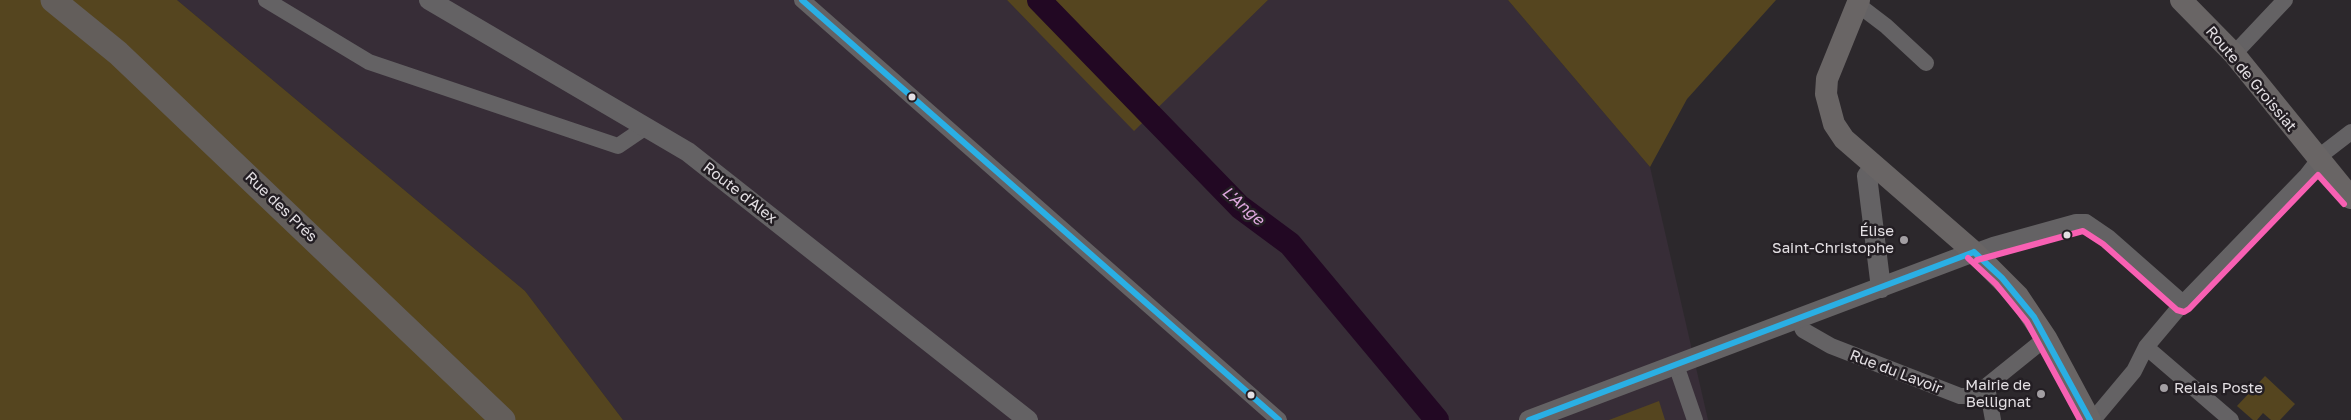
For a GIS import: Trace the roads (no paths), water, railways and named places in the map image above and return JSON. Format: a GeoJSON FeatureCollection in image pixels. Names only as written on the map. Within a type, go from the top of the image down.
{"type":"FeatureCollection","features":[{"type":"Feature","properties":{"kind":"main road","name":"Rue des Prés"},"geometry":{"type":"LineString","coordinates":[[53,0],[86,24],[126,59],[503,420]]}},
{"type":"Feature","properties":{"kind":"main road","name":"Route de Groissiat"},"geometry":{"type":"LineString","coordinates":[[2181,0],[2234,54],[2318,161],[2351,198]]}},
{"type":"Feature","properties":{"kind":"main road"},"geometry":{"type":"LineString","coordinates":[[1858,2],[1827,79],[1826,94],[1834,124],[1844,139],[1974,252],[2018,296],[2046,338],[2092,420]]}},
{"type":"Feature","properties":{"kind":"street"},"geometry":{"type":"LineString","coordinates":[[266,0],[369,62],[618,146],[646,127]]}},
{"type":"Feature","properties":{"kind":"street","name":"Route d'Alex"},"geometry":{"type":"LineString","coordinates":[[428,0],[688,152],[1028,420]]}},
{"type":"Feature","properties":{"kind":"street"},"geometry":{"type":"LineString","coordinates":[[802,0],[1279,420]]}},
{"type":"Feature","properties":{"kind":"street"},"geometry":{"type":"LineString","coordinates":[[2234,54],[2285,0]]}},
{"type":"Feature","properties":{"kind":"street"},"geometry":{"type":"LineString","coordinates":[[1858,2],[1926,63]]}},
{"type":"Feature","properties":{"kind":"street"},"geometry":{"type":"LineString","coordinates":[[2092,420],[2134,371],[2146,347],[2183,303],[2307,175],[2325,152],[2351,132]]}},
{"type":"Feature","properties":{"kind":"street"},"geometry":{"type":"LineString","coordinates":[[1874,167],[1867,176],[1881,288]]}},
{"type":"Feature","properties":{"kind":"street"},"geometry":{"type":"LineString","coordinates":[[1529,420],[1974,252],[2076,222],[2086,222],[2108,237],[2183,303]]}},
{"type":"Feature","properties":{"kind":"street","name":"Rue du Lavoir"},"geometry":{"type":"LineString","coordinates":[[1798,319],[1803,330],[1831,346],[1950,393],[1969,396],[1986,387],[2046,338]]}},
{"type":"Feature","properties":{"kind":"street"},"geometry":{"type":"LineString","coordinates":[[2146,347],[2231,420]]}},
{"type":"Feature","properties":{"kind":"street"},"geometry":{"type":"LineString","coordinates":[[1676,364],[1695,420]]}},
{"type":"Feature","properties":{"kind":"street"},"geometry":{"type":"LineString","coordinates":[[1986,387],[1993,420]]}},
{"type":"Feature","properties":{"kind":"waterway","name":"L'Ange"},"geometry":{"type":"LineString","coordinates":[[1039,0],[1240,207],[1290,244],[1437,420]]}},
{"type":"Feature","properties":{"kind":"place","name":"Élise Saint-Christophe"},"geometry":{"type":"Point","coordinates":[1904,240]}},
{"type":"Feature","properties":{"kind":"place","name":"Relais Poste"},"geometry":{"type":"Point","coordinates":[2164,388]}},
{"type":"Feature","properties":{"kind":"place","name":"Mairie de Bellignat"},"geometry":{"type":"Point","coordinates":[2041,394]}}]}
